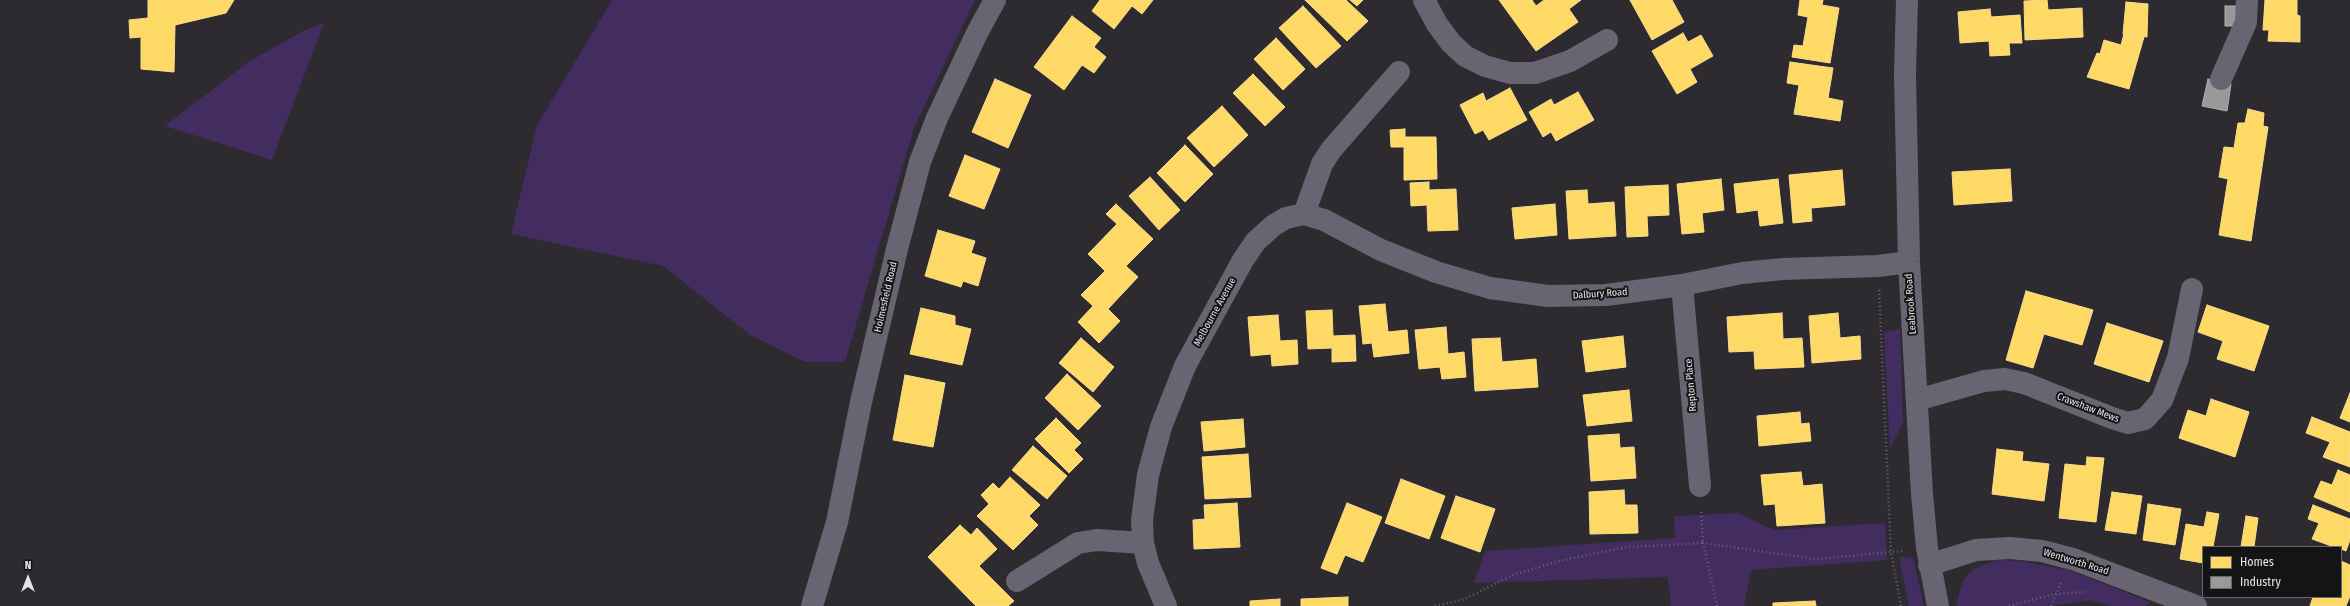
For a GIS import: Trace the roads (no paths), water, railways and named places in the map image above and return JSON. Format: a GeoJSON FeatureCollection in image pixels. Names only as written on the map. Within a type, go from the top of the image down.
{"type":"FeatureCollection","features":[{"type":"Feature","properties":{"kind":"street","name":"Holmesfield Road"},"geometry":{"type":"LineString","coordinates":[[812,606],[837,522],[861,402],[897,250],[920,162],[937,118],[977,33],[995,0]]}},
{"type":"Feature","properties":{"kind":"street"},"geometry":{"type":"LineString","coordinates":[[1424,0],[1446,37],[1465,56],[1485,66],[1510,73],[1535,73],[1570,61],[1607,40]]}},
{"type":"Feature","properties":{"kind":"street","name":"Leabrook Road"},"geometry":{"type":"LineString","coordinates":[[1907,0],[1905,74],[1908,262],[1928,557],[1938,606]]}},
{"type":"Feature","properties":{"kind":"street"},"geometry":{"type":"LineString","coordinates":[[2221,79],[2246,22],[2248,0]]}},
{"type":"Feature","properties":{"kind":"street"},"geometry":{"type":"LineString","coordinates":[[1304,214],[1319,171],[1331,150],[1399,72]]}},
{"type":"Feature","properties":{"kind":"street","name":"Dalbury Road"},"geometry":{"type":"LineString","coordinates":[[1304,214],[1324,220],[1381,250],[1436,272],[1490,288],[1548,296],[1606,295],[1682,285],[1742,273],[1783,269],[1878,266],[1908,262]]}},
{"type":"Feature","properties":{"kind":"street","name":"Melbourne Avenue"},"geometry":{"type":"LineString","coordinates":[[1166,606],[1152,574],[1143,543],[1142,520],[1148,474],[1162,427],[1185,366],[1243,260],[1256,241],[1274,225],[1286,218],[1304,214]]}},
{"type":"Feature","properties":{"kind":"street","name":"Repton Place"},"geometry":{"type":"LineString","coordinates":[[1682,285],[1700,486]]}},
{"type":"Feature","properties":{"kind":"street","name":"Crawshaw Mews"},"geometry":{"type":"LineString","coordinates":[[1917,400],[1984,381],[2005,379],[2024,383],[2123,422],[2128,423],[2145,419],[2162,400],[2178,358],[2192,289]]}},
{"type":"Feature","properties":{"kind":"street"},"geometry":{"type":"LineString","coordinates":[[1017,581],[1078,543],[1097,540],[1143,543]]}},
{"type":"Feature","properties":{"kind":"street","name":"Wentworth Road"},"geometry":{"type":"LineString","coordinates":[[1928,557],[1976,550],[2010,548],[2042,551],[2073,559],[2196,606]]}}]}
